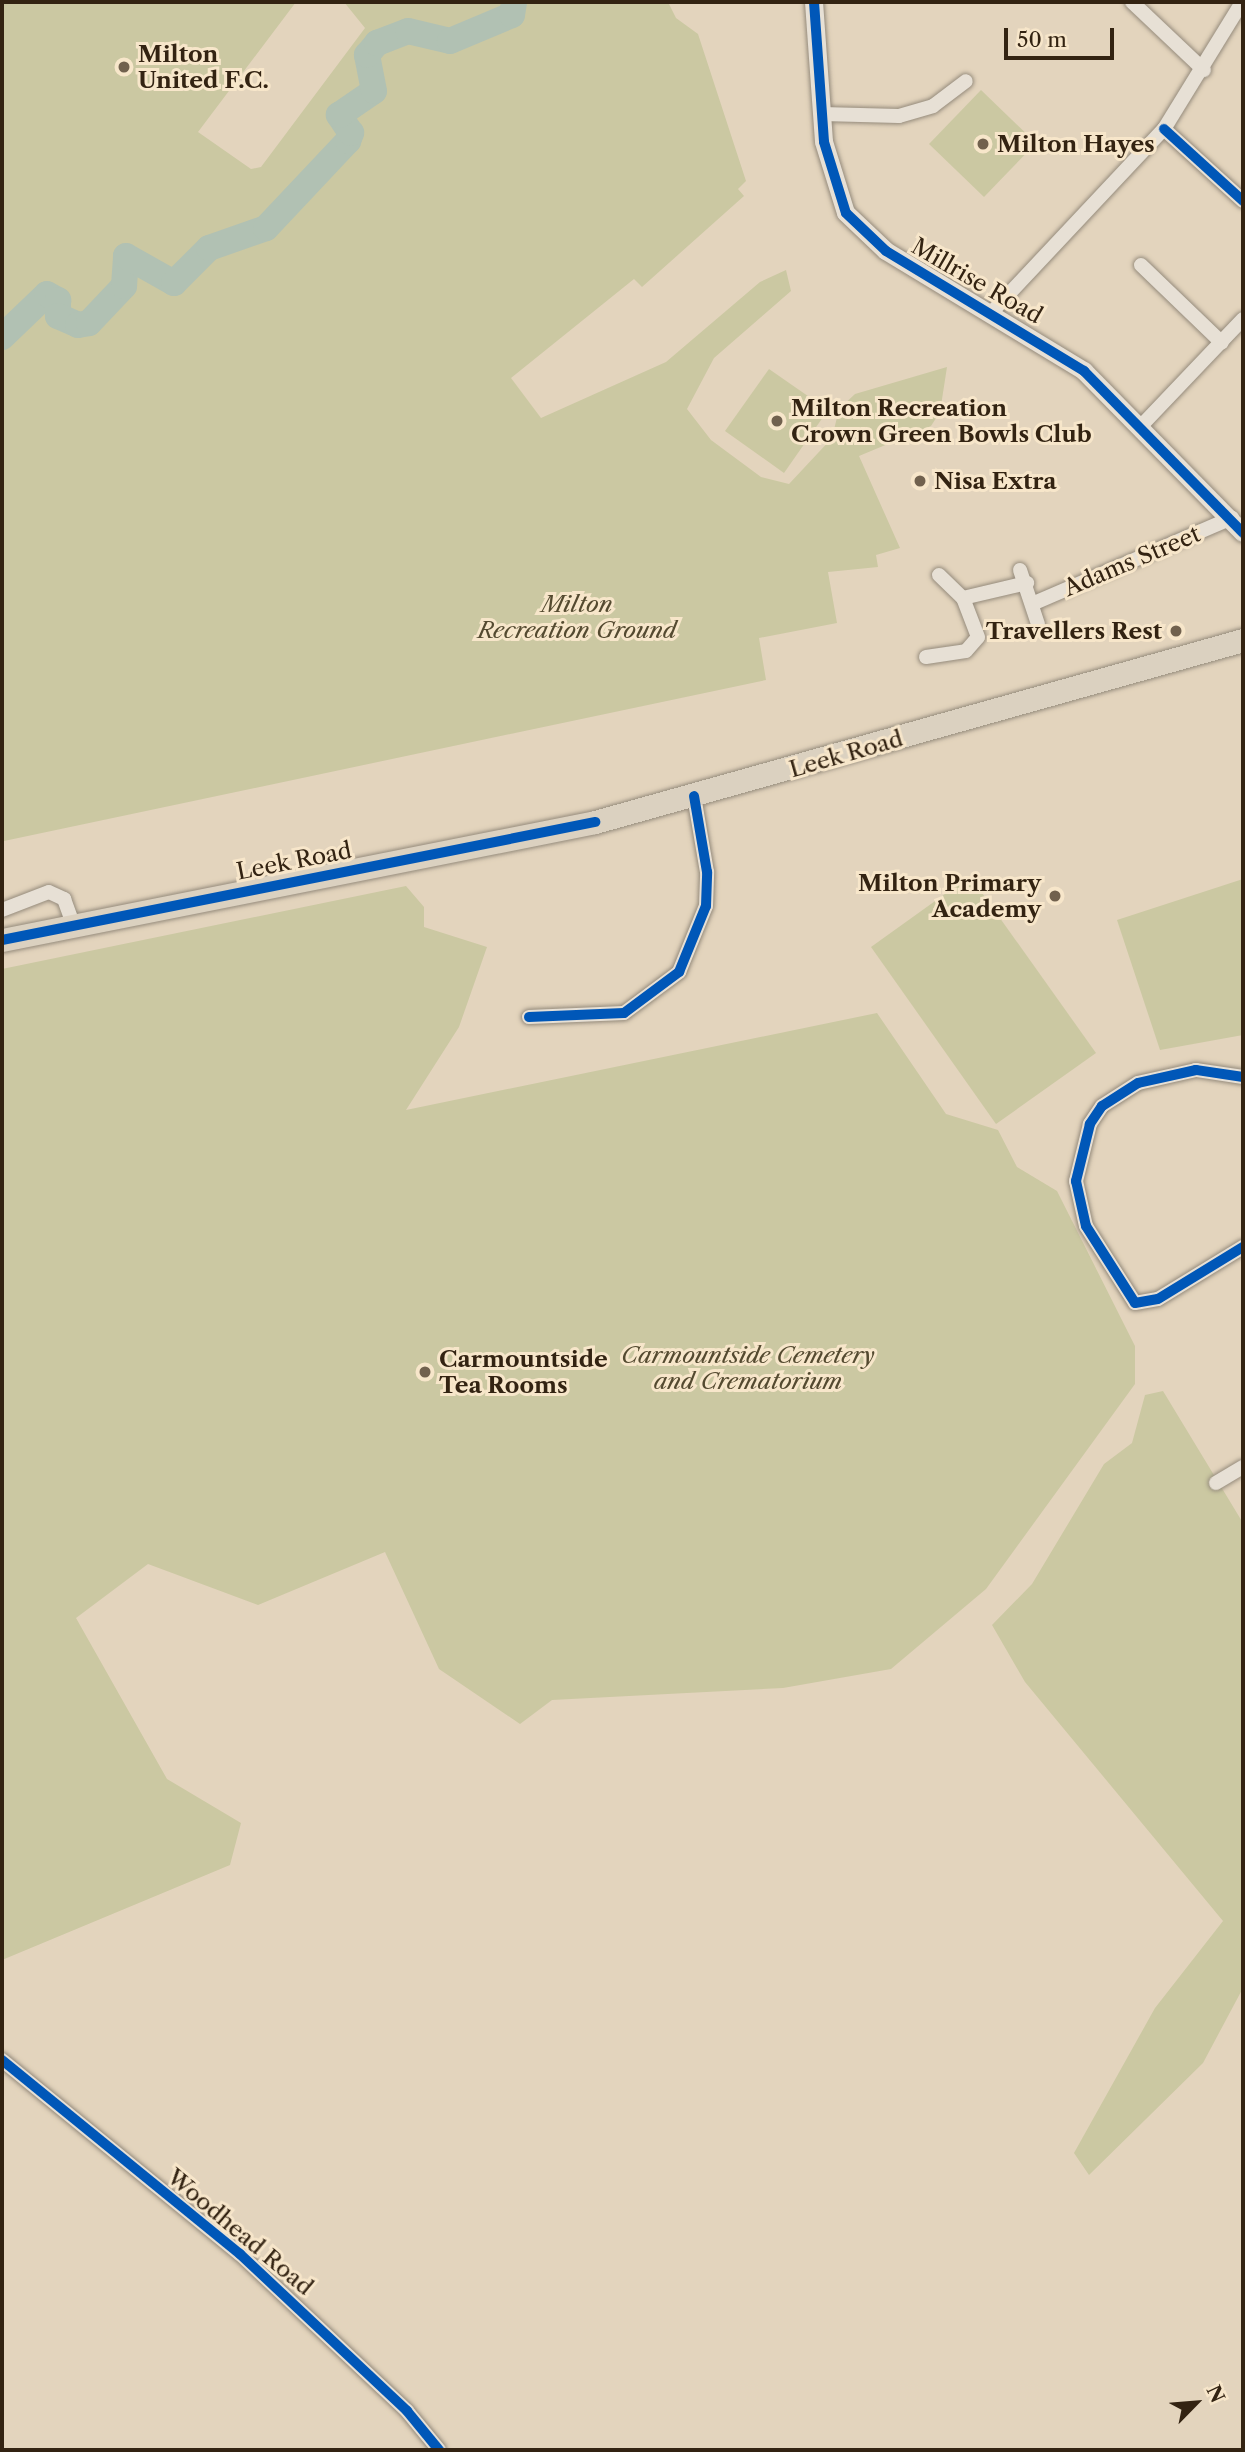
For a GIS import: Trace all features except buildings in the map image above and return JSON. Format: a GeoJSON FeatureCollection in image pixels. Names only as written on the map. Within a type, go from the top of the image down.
{"type":"FeatureCollection","features":[{"type":"Feature","properties":{"kind":"main road","name":"Leek Road"},"geometry":{"type":"LineString","coordinates":[[2,940],[514,839],[694,796],[1243,640]]}},
{"type":"Feature","properties":{"kind":"street","name":"Millrise Road"},"geometry":{"type":"LineString","coordinates":[[814,2],[822,114],[836,189],[860,230],[1084,371],[1142,425],[1232,518],[1243,533]]}},
{"type":"Feature","properties":{"kind":"street"},"geometry":{"type":"LineString","coordinates":[[1132,2],[1204,70]]}},
{"type":"Feature","properties":{"kind":"street"},"geometry":{"type":"LineString","coordinates":[[991,313],[1164,129],[1240,11]]}},
{"type":"Feature","properties":{"kind":"street"},"geometry":{"type":"LineString","coordinates":[[822,114],[899,116],[933,106],[965,81]]}},
{"type":"Feature","properties":{"kind":"street"},"geometry":{"type":"LineString","coordinates":[[1164,129],[1243,201]]}},
{"type":"Feature","properties":{"kind":"street"},"geometry":{"type":"LineString","coordinates":[[1141,265],[1222,343]]}},
{"type":"Feature","properties":{"kind":"street"},"geometry":{"type":"LineString","coordinates":[[1142,425],[1243,319]]}},
{"type":"Feature","properties":{"kind":"street","name":"Adams Street"},"geometry":{"type":"LineString","coordinates":[[1032,604],[1232,518]]}},
{"type":"Feature","properties":{"kind":"street"},"geometry":{"type":"LineString","coordinates":[[926,657],[966,651],[978,637],[963,598],[939,575]]}},
{"type":"Feature","properties":{"kind":"street"},"geometry":{"type":"LineString","coordinates":[[963,598],[1024,577],[1038,624]]}},
{"type":"Feature","properties":{"kind":"street"},"geometry":{"type":"LineString","coordinates":[[529,1017],[624,1013],[678,972],[706,906],[707,872],[694,796]]}},
{"type":"Feature","properties":{"kind":"street"},"geometry":{"type":"LineString","coordinates":[[2,910],[49,892],[64,899],[74,926]]}},
{"type":"Feature","properties":{"kind":"street"},"geometry":{"type":"LineString","coordinates":[[1243,1077],[1196,1070],[1165,1074],[1102,1106],[1090,1124],[1080,1149],[1077,1204],[1135,1303],[1158,1299],[1243,1247]]}},
{"type":"Feature","properties":{"kind":"street"},"geometry":{"type":"LineString","coordinates":[[1216,1483],[1243,1467]]}},
{"type":"Feature","properties":{"kind":"street","name":"Woodhead Road"},"geometry":{"type":"LineString","coordinates":[[2,2060],[240,2254],[407,2411],[439,2450]]}},
{"type":"Feature","properties":{"kind":"green space","name":"Milton Recreation Ground"},"geometry":{"type":"Polygon","coordinates":[[[2,2],[296,2],[198,132],[251,169],[261,167],[365,28],[344,2],[668,2],[676,18],[698,34],[746,181],[738,189],[744,196],[642,287],[634,279],[511,378],[541,418],[666,362],[760,282],[786,270],[791,291],[714,358],[687,409],[711,440],[761,477],[789,484],[832,438],[839,409],[855,394],[947,367],[940,412],[931,426],[859,456],[900,548],[876,555],[878,567],[828,572],[837,623],[759,638],[766,680],[4,841],[2,2]]]}},
{"type":"Feature","properties":{"kind":"green space","name":"Milton Hayes"},"geometry":{"type":"Polygon","coordinates":[[[981,90],[1036,143],[984,197],[929,144],[981,90]]]}},
{"type":"Feature","properties":{"kind":"green space","name":"Milton Recreation Crown Green Bowls Club"},"geometry":{"type":"Polygon","coordinates":[[[769,369],[828,410],[784,473],[725,431],[769,369]]]}},
{"type":"Feature","properties":{"kind":"green space"},"geometry":{"type":"Polygon","coordinates":[[[970,876],[1096,1053],[996,1124],[871,947],[970,876]]]}},
{"type":"Feature","properties":{"kind":"green space"},"geometry":{"type":"Polygon","coordinates":[[[1243,879],[1243,1035],[1160,1050],[1117,920],[1243,879]]]}},
{"type":"Feature","properties":{"kind":"green space","name":"Carmountside Cemetery and Crematorium"},"geometry":{"type":"Polygon","coordinates":[[[406,886],[424,907],[424,927],[487,947],[459,1027],[406,1110],[877,1013],[946,1114],[998,1130],[1017,1167],[1057,1191],[1135,1346],[1135,1384],[986,1589],[891,1669],[783,1688],[552,1700],[520,1724],[439,1669],[385,1552],[258,1605],[148,1564],[76,1618],[167,1779],[241,1823],[230,1865],[2,1960],[2,969],[406,886]]]}},
{"type":"Feature","properties":{"kind":"green space"},"geometry":{"type":"Polygon","coordinates":[[[1163,1391],[1243,1523],[1243,1988],[1203,2063],[1089,2175],[1074,2153],[1155,2008],[1223,1921],[1025,1682],[992,1625],[1032,1584],[1104,1464],[1132,1443],[1145,1395],[1163,1391]]]}},
{"type":"Feature","properties":{"kind":"waterway"},"geometry":{"type":"LineString","coordinates":[[2,337],[47,294],[58,300],[58,316],[78,325],[89,323],[124,286],[126,256],[174,283],[209,248],[266,228],[348,141],[351,133],[339,115],[374,91],[367,55],[377,43],[408,31],[450,41],[512,15],[514,2]]}},
{"type":"Feature","properties":{"kind":"cycle path"},"geometry":{"type":"LineString","coordinates":[[814,2],[824,142],[846,213],[886,251],[1084,371],[1243,533]]}},
{"type":"Feature","properties":{"kind":"cycle path"},"geometry":{"type":"LineString","coordinates":[[1164,129],[1243,201]]}},
{"type":"Feature","properties":{"kind":"cycle path"},"geometry":{"type":"LineString","coordinates":[[529,1017],[624,1013],[679,972],[706,906],[707,872],[694,796]]}},
{"type":"Feature","properties":{"kind":"cycle path"},"geometry":{"type":"LineString","coordinates":[[2,940],[595,822]]}},
{"type":"Feature","properties":{"kind":"cycle path"},"geometry":{"type":"LineString","coordinates":[[1243,1077],[1196,1070],[1138,1083],[1102,1106],[1090,1124],[1076,1181],[1086,1226],[1135,1303],[1158,1299],[1243,1247]]}},
{"type":"Feature","properties":{"kind":"cycle path"},"geometry":{"type":"LineString","coordinates":[[2,2060],[240,2254],[407,2411],[439,2450]]}},
{"type":"Feature","properties":{"kind":"place","name":"Milton United F.C."},"geometry":{"type":"Point","coordinates":[124,67]}},
{"type":"Feature","properties":{"kind":"place","name":"Milton Hayes"},"geometry":{"type":"Point","coordinates":[983,144]}},
{"type":"Feature","properties":{"kind":"place","name":"Milton Recreation Crown Green Bowls Club"},"geometry":{"type":"Point","coordinates":[777,421]}},
{"type":"Feature","properties":{"kind":"place","name":"Nisa Extra"},"geometry":{"type":"Point","coordinates":[920,481]}},
{"type":"Feature","properties":{"kind":"place","name":"Travellers Rest"},"geometry":{"type":"Point","coordinates":[1176,631]}},
{"type":"Feature","properties":{"kind":"place","name":"Milton Primary Academy"},"geometry":{"type":"Point","coordinates":[1055,896]}},
{"type":"Feature","properties":{"kind":"place","name":"Carmountside Tea Rooms"},"geometry":{"type":"Point","coordinates":[425,1372]}}]}
